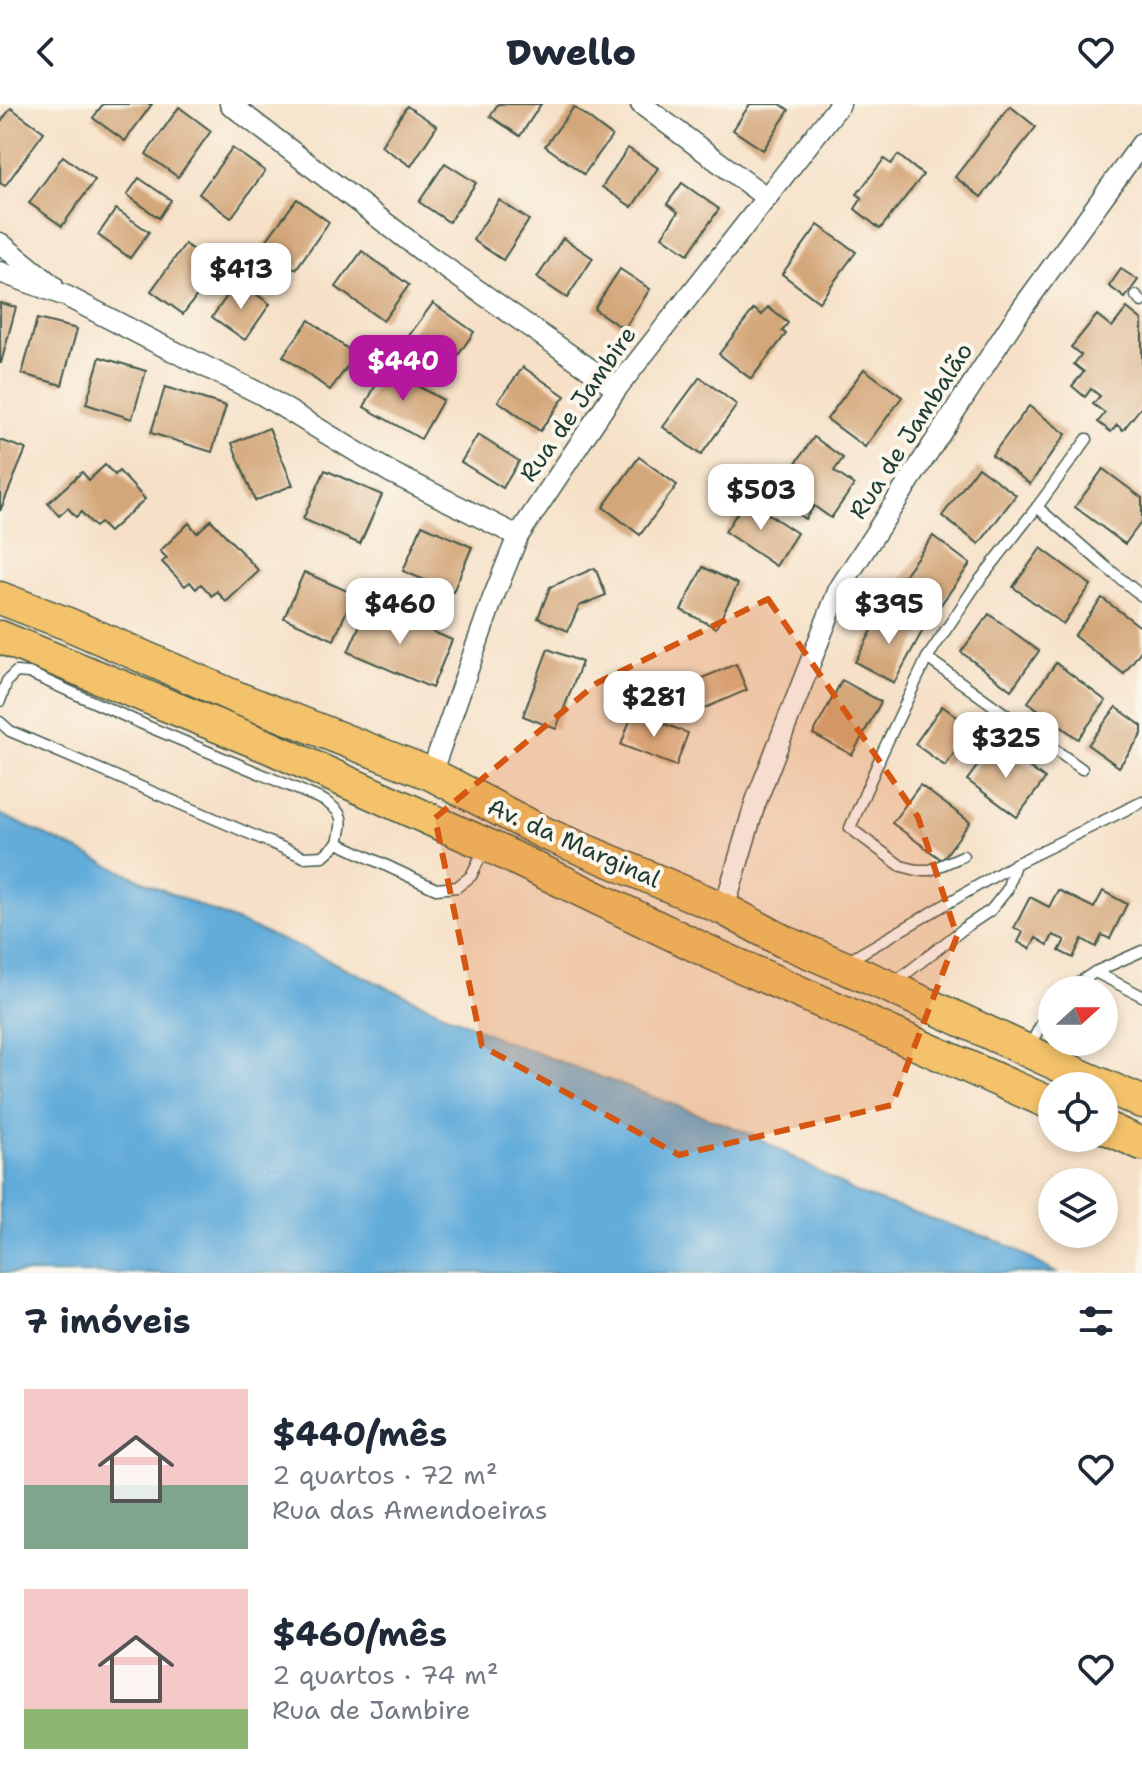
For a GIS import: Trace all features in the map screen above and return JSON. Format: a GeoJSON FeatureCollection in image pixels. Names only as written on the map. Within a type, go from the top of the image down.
{"type":"FeatureCollection","features":[{"type":"Feature","properties":{"kind":"main road","name":"Av. da Marginal"},"geometry":{"type":"LineString","coordinates":[[0,598],[68,624],[240,699],[431,774],[544,833],[724,909],[783,941],[1142,1102]]}},
{"type":"Feature","properties":{"kind":"main road","name":"Av. da Marginal"},"geometry":{"type":"LineString","coordinates":[[0,637],[269,747],[487,845],[711,953],[1038,1098]]}},
{"type":"Feature","properties":{"kind":"main road"},"geometry":{"type":"LineString","coordinates":[[1118,1133],[1142,1144]]}},
{"type":"Feature","properties":{"kind":"street"},"geometry":{"type":"LineString","coordinates":[[230,104],[426,254],[617,388]]}},
{"type":"Feature","properties":{"kind":"street"},"geometry":{"type":"LineString","coordinates":[[641,104],[767,198]]}},
{"type":"Feature","properties":{"kind":"street","name":"Rua de Jambire"},"geometry":{"type":"LineString","coordinates":[[431,774],[518,536],[617,388],[840,104]]}},
{"type":"Feature","properties":{"kind":"street","name":"Rua de Jambalão"},"geometry":{"type":"LineString","coordinates":[[724,909],[755,804],[839,589],[1018,314],[1142,143]]}},
{"type":"Feature","properties":{"kind":"street"},"geometry":{"type":"LineString","coordinates":[[0,243],[66,296]]}},
{"type":"Feature","properties":{"kind":"street"},"geometry":{"type":"LineString","coordinates":[[0,272],[66,296],[261,394],[390,472],[518,536]]}},
{"type":"Feature","properties":{"kind":"lane"},"geometry":{"type":"LineString","coordinates":[[963,856],[930,870],[917,870],[901,866],[850,828],[927,658],[976,585],[1087,439]]}},
{"type":"Feature","properties":{"kind":"lane"},"geometry":{"type":"LineString","coordinates":[[1037,507],[1142,596]]}},
{"type":"Feature","properties":{"kind":"lane"},"geometry":{"type":"LineString","coordinates":[[927,658],[1082,769]]}},
{"type":"Feature","properties":{"kind":"lane"},"geometry":{"type":"LineString","coordinates":[[0,701],[7,681],[16,672],[29,673],[323,800],[337,808],[343,821],[338,843],[323,856],[304,857],[10,731],[0,722]]}},
{"type":"Feature","properties":{"kind":"lane"},"geometry":{"type":"LineString","coordinates":[[840,966],[1015,864],[1142,802]]}},
{"type":"Feature","properties":{"kind":"lane"},"geometry":{"type":"LineString","coordinates":[[338,843],[436,889],[457,887],[471,876],[487,845]]}},
{"type":"Feature","properties":{"kind":"lane"},"geometry":{"type":"LineString","coordinates":[[890,987],[991,910],[1007,890],[1015,864]]}},
{"type":"Feature","properties":{"kind":"lane"},"geometry":{"type":"LineString","coordinates":[[1089,976],[1142,951]]}},
{"type":"Feature","properties":{"kind":"lane"},"geometry":{"type":"LineString","coordinates":[[1095,972],[1142,996]]}},
{"type":"Feature","properties":{"kind":"lane"},"geometry":{"type":"LineString","coordinates":[[1028,1050],[1038,1030]]}},
{"type":"Feature","properties":{"kind":"highlighted area"},"geometry":{"type":"Polygon","coordinates":[[[768,599],[918,817],[957,936],[892,1105],[679,1155],[482,1046],[435,818],[597,683],[768,599]]]}},
{"type":"Feature","properties":{"kind":"water"},"geometry":{"type":"Polygon","coordinates":[[[0,814],[158,888],[317,955],[500,1039],[751,1134],[859,1194],[1003,1243],[1056,1273],[0,1273],[0,814]]]}},
{"type":"Feature","properties":{"kind":"building"},"geometry":{"type":"Polygon","coordinates":[[[103,104],[152,104],[125,141],[93,118],[103,104]]]}},
{"type":"Feature","properties":{"kind":"building"},"geometry":{"type":"Polygon","coordinates":[[[498,104],[541,104],[520,136],[490,116],[498,104]]]}},
{"type":"Feature","properties":{"kind":"building"},"geometry":{"type":"Polygon","coordinates":[[[750,104],[780,104],[789,110],[763,150],[733,130],[750,104]]]}},
{"type":"Feature","properties":{"kind":"building"},"geometry":{"type":"Polygon","coordinates":[[[407,106],[437,126],[411,166],[381,146],[407,106]]]}},
{"type":"Feature","properties":{"kind":"building"},"geometry":{"type":"Polygon","coordinates":[[[1010,106],[1036,127],[981,197],[955,177],[1010,106]]]}},
{"type":"Feature","properties":{"kind":"building"},"geometry":{"type":"Polygon","coordinates":[[[179,107],[211,131],[178,177],[146,154],[179,107]]]}},
{"type":"Feature","properties":{"kind":"building"},"geometry":{"type":"Polygon","coordinates":[[[574,107],[612,136],[584,174],[545,146],[574,107]]]}},
{"type":"Feature","properties":{"kind":"building"},"geometry":{"type":"Polygon","coordinates":[[[11,108],[44,132],[5,186],[0,183],[0,123],[11,108]]]}},
{"type":"Feature","properties":{"kind":"building"},"geometry":{"type":"Polygon","coordinates":[[[232,148],[265,171],[231,218],[199,194],[232,148]]]}},
{"type":"Feature","properties":{"kind":"building"},"geometry":{"type":"Polygon","coordinates":[[[628,148],[658,168],[632,207],[602,187],[628,148]]]}},
{"type":"Feature","properties":{"kind":"building"},"geometry":{"type":"Polygon","coordinates":[[[898,155],[923,175],[880,229],[855,209],[862,198],[857,194],[884,159],[891,164],[898,155]]]}},
{"type":"Feature","properties":{"kind":"building"},"geometry":{"type":"Polygon","coordinates":[[[63,156],[95,180],[62,226],[29,203],[63,156]]]}},
{"type":"Feature","properties":{"kind":"building"},"geometry":{"type":"Polygon","coordinates":[[[445,163],[476,183],[449,222],[419,202],[445,163]]]}},
{"type":"Feature","properties":{"kind":"building"},"geometry":{"type":"Polygon","coordinates":[[[139,178],[171,200],[159,218],[127,195],[139,178]]]}},
{"type":"Feature","properties":{"kind":"building"},"geometry":{"type":"Polygon","coordinates":[[[682,183],[719,209],[688,254],[662,236],[678,212],[667,204],[682,183]]]}},
{"type":"Feature","properties":{"kind":"building"},"geometry":{"type":"Polygon","coordinates":[[[297,199],[329,222],[296,269],[263,245],[297,199]]]}},
{"type":"Feature","properties":{"kind":"building"},"geometry":{"type":"Polygon","coordinates":[[[499,200],[529,220],[503,260],[473,240],[499,200]]]}},
{"type":"Feature","properties":{"kind":"building"},"geometry":{"type":"Polygon","coordinates":[[[116,209],[149,232],[130,258],[98,235],[116,209]]]}},
{"type":"Feature","properties":{"kind":"building"},"geometry":{"type":"Polygon","coordinates":[[[818,225],[856,252],[819,302],[782,274],[818,225]]]}},
{"type":"Feature","properties":{"kind":"building"},"geometry":{"type":"Polygon","coordinates":[[[563,238],[593,258],[567,298],[537,278],[563,238]]]}},
{"type":"Feature","properties":{"kind":"building"},"geometry":{"type":"Polygon","coordinates":[[[185,244],[217,268],[183,314],[151,291],[185,244]]]}},
{"type":"Feature","properties":{"kind":"building"},"geometry":{"type":"Polygon","coordinates":[[[362,251],[409,285],[383,321],[336,287],[362,251]]]}},
{"type":"Feature","properties":{"kind":"building"},"geometry":{"type":"Polygon","coordinates":[[[620,269],[650,289],[624,329],[594,309],[620,269]]]}},
{"type":"Feature","properties":{"kind":"building"},"geometry":{"type":"Polygon","coordinates":[[[1121,269],[1138,280],[1125,298],[1109,286],[1121,269]]]}},
{"type":"Feature","properties":{"kind":"building"},"geometry":{"type":"Polygon","coordinates":[[[238,281],[270,304],[245,340],[212,317],[238,281]]]}},
{"type":"Feature","properties":{"kind":"building"},"geometry":{"type":"Polygon","coordinates":[[[0,303],[16,307],[1,363],[0,363],[0,303]]]}},
{"type":"Feature","properties":{"kind":"building"},"geometry":{"type":"Polygon","coordinates":[[[433,303],[474,332],[450,367],[408,337],[433,303]]]}},
{"type":"Feature","properties":{"kind":"building"},"geometry":{"type":"Polygon","coordinates":[[[768,307],[788,323],[782,331],[786,334],[751,379],[719,354],[754,309],[762,315],[768,307]]]}},
{"type":"Feature","properties":{"kind":"building"},"geometry":{"type":"Polygon","coordinates":[[[1127,308],[1142,320],[1142,406],[1123,430],[1117,425],[1111,432],[1098,422],[1105,413],[1093,404],[1100,396],[1091,389],[1085,397],[1072,386],[1084,372],[1074,364],[1081,355],[1071,347],[1097,315],[1112,327],[1127,308]]]}},
{"type":"Feature","properties":{"kind":"building"},"geometry":{"type":"Polygon","coordinates":[[[37,319],[77,329],[62,385],[22,374],[37,319]]]}},
{"type":"Feature","properties":{"kind":"building"},"geometry":{"type":"Polygon","coordinates":[[[309,320],[356,355],[330,390],[283,356],[309,320]]]}},
{"type":"Feature","properties":{"kind":"building"},"geometry":{"type":"Polygon","coordinates":[[[100,357],[146,371],[132,419],[86,404],[100,357]]]}},
{"type":"Feature","properties":{"kind":"building"},"geometry":{"type":"Polygon","coordinates":[[[523,367],[565,396],[540,431],[498,401],[523,367]]]}},
{"type":"Feature","properties":{"kind":"building"},"geometry":{"type":"Polygon","coordinates":[[[385,368],[443,400],[421,439],[364,407],[385,368]]]}},
{"type":"Feature","properties":{"kind":"building"},"geometry":{"type":"Polygon","coordinates":[[[864,369],[902,397],[865,447],[827,419],[864,369]]]}},
{"type":"Feature","properties":{"kind":"building"},"geometry":{"type":"Polygon","coordinates":[[[700,377],[737,405],[701,455],[663,427],[700,377]]]}},
{"type":"Feature","properties":{"kind":"building"},"geometry":{"type":"Polygon","coordinates":[[[165,387],[226,406],[212,452],[151,433],[165,387]]]}},
{"type":"Feature","properties":{"kind":"building"},"geometry":{"type":"Polygon","coordinates":[[[1029,406],[1066,434],[1030,484],[992,455],[1029,406]]]}},
{"type":"Feature","properties":{"kind":"building"},"geometry":{"type":"Polygon","coordinates":[[[269,428],[293,485],[255,501],[232,443],[269,428]]]}},
{"type":"Feature","properties":{"kind":"building"},"geometry":{"type":"Polygon","coordinates":[[[478,435],[519,461],[503,488],[461,462],[478,435]]]}},
{"type":"Feature","properties":{"kind":"building"},"geometry":{"type":"Polygon","coordinates":[[[814,437],[843,458],[834,471],[854,485],[831,518],[814,506],[805,519],[773,496],[814,437]]]}},
{"type":"Feature","properties":{"kind":"building"},"geometry":{"type":"Polygon","coordinates":[[[0,440],[26,449],[0,511],[0,440]]]}},
{"type":"Feature","properties":{"kind":"building"},"geometry":{"type":"Polygon","coordinates":[[[639,457],[677,485],[640,535],[603,507],[639,457]]]}},
{"type":"Feature","properties":{"kind":"building"},"geometry":{"type":"Polygon","coordinates":[[[105,465],[115,475],[119,471],[145,499],[109,532],[100,523],[95,527],[81,512],[76,517],[68,508],[59,516],[48,503],[82,472],[89,480],[105,465]]]}},
{"type":"Feature","properties":{"kind":"building"},"geometry":{"type":"Polygon","coordinates":[[[978,467],[1016,495],[979,544],[942,516],[978,467]]]}},
{"type":"Feature","properties":{"kind":"building"},"geometry":{"type":"Polygon","coordinates":[[[1103,469],[1142,498],[1142,521],[1125,544],[1075,507],[1103,469]]]}},
{"type":"Feature","properties":{"kind":"building"},"geometry":{"type":"Polygon","coordinates":[[[325,470],[382,495],[360,544],[303,519],[325,470]]]}},
{"type":"Feature","properties":{"kind":"building"},"geometry":{"type":"Polygon","coordinates":[[[746,499],[797,533],[776,566],[725,532],[746,499]]]}},
{"type":"Feature","properties":{"kind":"building"},"geometry":{"type":"Polygon","coordinates":[[[211,520],[259,571],[226,602],[217,591],[212,596],[201,584],[196,589],[190,582],[185,586],[162,562],[167,558],[160,551],[189,523],[197,533],[211,520]]]}},
{"type":"Feature","properties":{"kind":"building"},"geometry":{"type":"Polygon","coordinates":[[[422,525],[472,547],[453,592],[403,571],[422,525]]]}},
{"type":"Feature","properties":{"kind":"building"},"geometry":{"type":"Polygon","coordinates":[[[933,536],[970,564],[934,614],[896,586],[933,536]]]}},
{"type":"Feature","properties":{"kind":"building"},"geometry":{"type":"Polygon","coordinates":[[[1041,548],[1091,585],[1063,624],[1013,587],[1041,548]]]}},
{"type":"Feature","properties":{"kind":"building"},"geometry":{"type":"Polygon","coordinates":[[[703,567],[738,584],[716,628],[681,610],[703,567]]]}},
{"type":"Feature","properties":{"kind":"building"},"geometry":{"type":"Polygon","coordinates":[[[595,568],[606,595],[579,606],[568,631],[538,618],[550,587],[595,568]]]}},
{"type":"Feature","properties":{"kind":"building"},"geometry":{"type":"Polygon","coordinates":[[[304,572],[354,594],[334,640],[284,618],[304,572]]]}},
{"type":"Feature","properties":{"kind":"building"},"geometry":{"type":"Polygon","coordinates":[[[1102,598],[1142,628],[1142,649],[1124,674],[1074,636],[1102,598]]]}},
{"type":"Feature","properties":{"kind":"building"},"geometry":{"type":"Polygon","coordinates":[[[369,604],[452,640],[432,688],[348,652],[369,604]]]}},
{"type":"Feature","properties":{"kind":"building"},"geometry":{"type":"Polygon","coordinates":[[[884,608],[923,630],[894,683],[855,662],[884,608]]]}},
{"type":"Feature","properties":{"kind":"building"},"geometry":{"type":"Polygon","coordinates":[[[989,614],[1039,651],[1011,690],[961,652],[989,614]]]}},
{"type":"Feature","properties":{"kind":"building"},"geometry":{"type":"Polygon","coordinates":[[[548,649],[582,662],[556,729],[523,716],[548,649]]]}},
{"type":"Feature","properties":{"kind":"building"},"geometry":{"type":"Polygon","coordinates":[[[1056,663],[1106,701],[1078,739],[1028,702],[1056,663]]]}},
{"type":"Feature","properties":{"kind":"building"},"geometry":{"type":"Polygon","coordinates":[[[736,664],[747,690],[703,709],[692,682],[736,664]]]}},
{"type":"Feature","properties":{"kind":"building"},"geometry":{"type":"Polygon","coordinates":[[[842,680],[881,702],[852,755],[813,734],[842,680]]]}},
{"type":"Feature","properties":{"kind":"building"},"geometry":{"type":"Polygon","coordinates":[[[942,706],[972,728],[945,766],[915,744],[942,706]]]}},
{"type":"Feature","properties":{"kind":"building"},"geometry":{"type":"Polygon","coordinates":[[[1116,707],[1142,726],[1142,734],[1119,767],[1088,745],[1116,707]]]}},
{"type":"Feature","properties":{"kind":"building"},"geometry":{"type":"Polygon","coordinates":[[[633,712],[688,733],[676,766],[621,745],[633,712]]]}},
{"type":"Feature","properties":{"kind":"building"},"geometry":{"type":"Polygon","coordinates":[[[995,742],[1045,779],[1017,817],[967,780],[995,742]]]}},
{"type":"Feature","properties":{"kind":"building"},"geometry":{"type":"Polygon","coordinates":[[[920,785],[970,822],[942,860],[892,823],[920,785]]]}},
{"type":"Feature","properties":{"kind":"building"},"geometry":{"type":"Polygon","coordinates":[[[1058,890],[1094,908],[1103,891],[1127,904],[1110,939],[1102,935],[1096,947],[1082,939],[1073,958],[1059,951],[1065,940],[1053,935],[1048,945],[1036,938],[1030,949],[1018,942],[1023,932],[1014,928],[1030,897],[1049,907],[1058,890]]]}}]}
